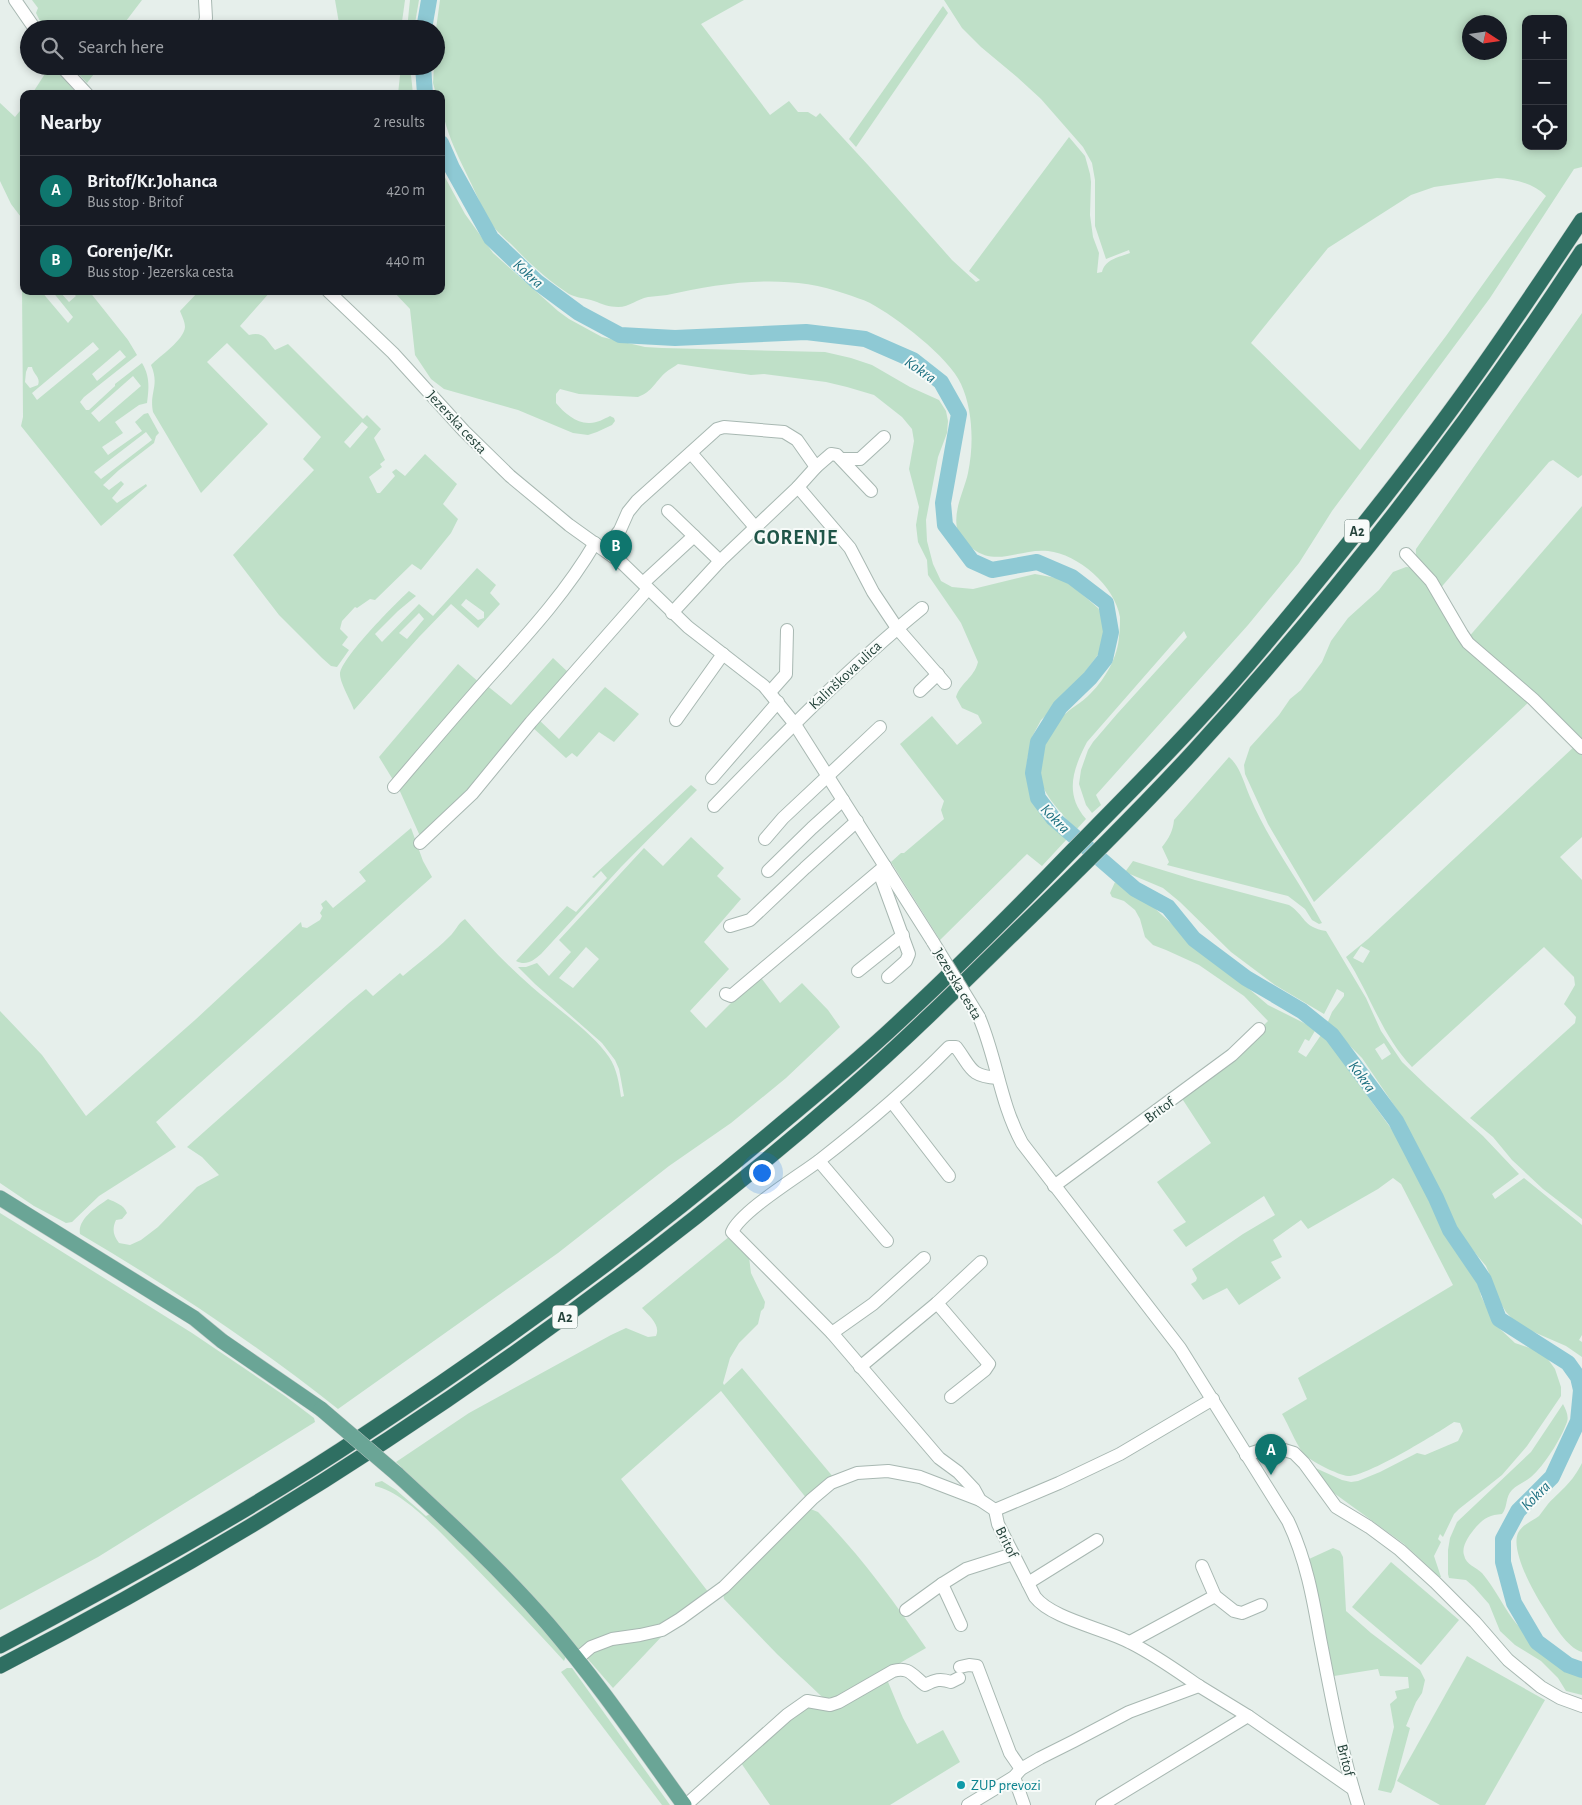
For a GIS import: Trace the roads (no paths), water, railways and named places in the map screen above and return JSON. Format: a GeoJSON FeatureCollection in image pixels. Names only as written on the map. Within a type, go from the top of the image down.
{"type":"FeatureCollection","features":[{"type":"Feature","properties":{"kind":"highway","name":"A2"},"geometry":{"type":"LineString","coordinates":[[0,1646],[155,1562],[267,1496],[369,1432],[449,1378],[552,1305],[654,1227],[730,1167],[887,1033],[1104,819],[1203,715],[1251,661],[1387,494],[1470,384],[1582,220]]}},
{"type":"Feature","properties":{"kind":"highway","name":"A2"},"geometry":{"type":"LineString","coordinates":[[0,1666],[160,1579],[273,1513],[373,1450],[467,1387],[564,1318],[674,1234],[842,1095],[950,995],[1067,882],[1223,718],[1273,661],[1351,567],[1446,446],[1582,251]]}},
{"type":"Feature","properties":{"kind":"main road"},"geometry":{"type":"LineString","coordinates":[[0,1198],[194,1318],[222,1341],[257,1363],[321,1409],[397,1474],[454,1526],[518,1590],[577,1659],[685,1805]]}},
{"type":"Feature","properties":{"kind":"street"},"geometry":{"type":"LineString","coordinates":[[15,0],[29,20]]}},
{"type":"Feature","properties":{"kind":"street"},"geometry":{"type":"LineString","coordinates":[[205,0],[205,20]]}},
{"type":"Feature","properties":{"kind":"street"},"geometry":{"type":"LineString","coordinates":[[69,75],[82,90]]}},
{"type":"Feature","properties":{"kind":"street","name":"Jezerska cesta"},"geometry":{"type":"LineString","coordinates":[[332,295],[393,353],[464,431],[510,476],[569,525],[600,547],[646,586],[672,613],[754,678],[774,697],[794,722],[857,822],[882,869],[932,942],[979,1017],[987,1036],[1008,1112]]}},
{"type":"Feature","properties":{"kind":"street"},"geometry":{"type":"LineString","coordinates":[[394,787],[482,684],[540,622],[583,563],[620,530],[628,512],[637,501],[717,429],[724,427],[784,432],[797,440],[816,467]]}},
{"type":"Feature","properties":{"kind":"street"},"geometry":{"type":"LineString","coordinates":[[842,459],[860,459],[884,437]]}},
{"type":"Feature","properties":{"kind":"street"},"geometry":{"type":"LineString","coordinates":[[691,453],[755,527]]}},
{"type":"Feature","properties":{"kind":"street"},"geometry":{"type":"LineString","coordinates":[[672,613],[720,561],[798,487],[816,467],[832,454],[837,454],[871,491]]}},
{"type":"Feature","properties":{"kind":"street"},"geometry":{"type":"LineString","coordinates":[[798,487],[850,548],[873,592],[897,628],[942,679],[920,691]]}},
{"type":"Feature","properties":{"kind":"street"},"geometry":{"type":"LineString","coordinates":[[668,511],[720,561]]}},
{"type":"Feature","properties":{"kind":"street"},"geometry":{"type":"LineString","coordinates":[[420,843],[472,794],[646,586],[694,536]]}},
{"type":"Feature","properties":{"kind":"street"},"geometry":{"type":"LineString","coordinates":[[1406,554],[1431,581],[1468,643],[1526,693],[1582,748]]}},
{"type":"Feature","properties":{"kind":"street","name":"Kalinškova ulica"},"geometry":{"type":"LineString","coordinates":[[794,722],[897,628],[922,608]]}},
{"type":"Feature","properties":{"kind":"street"},"geometry":{"type":"LineString","coordinates":[[712,778],[774,697],[786,674],[787,630]]}},
{"type":"Feature","properties":{"kind":"street"},"geometry":{"type":"LineString","coordinates":[[676,720],[723,654]]}},
{"type":"Feature","properties":{"kind":"street"},"geometry":{"type":"LineString","coordinates":[[714,806],[794,722]]}},
{"type":"Feature","properties":{"kind":"street"},"geometry":{"type":"LineString","coordinates":[[765,839],[783,818],[880,727]]}},
{"type":"Feature","properties":{"kind":"street"},"geometry":{"type":"LineString","coordinates":[[768,871],[843,800]]}},
{"type":"Feature","properties":{"kind":"street"},"geometry":{"type":"LineString","coordinates":[[730,926],[750,920],[857,822]]}},
{"type":"Feature","properties":{"kind":"street"},"geometry":{"type":"LineString","coordinates":[[726,994],[731,996],[882,869],[909,954],[906,961],[888,977]]}},
{"type":"Feature","properties":{"kind":"street"},"geometry":{"type":"LineString","coordinates":[[858,970],[903,935]]}},
{"type":"Feature","properties":{"kind":"street","name":"Britof"},"geometry":{"type":"LineString","coordinates":[[1054,1186],[1232,1055],[1259,1029]]}},
{"type":"Feature","properties":{"kind":"street"},"geometry":{"type":"LineString","coordinates":[[980,1500],[974,1489],[958,1472],[939,1458],[930,1448],[832,1332],[732,1232],[736,1224],[772,1194],[819,1161],[892,1102],[949,1047],[956,1047],[975,1074],[983,1077],[998,1078]]}},
{"type":"Feature","properties":{"kind":"street"},"geometry":{"type":"LineString","coordinates":[[892,1102],[949,1176]]}},
{"type":"Feature","properties":{"kind":"street","name":"Britof"},"geometry":{"type":"LineString","coordinates":[[1008,1112],[1022,1143],[1175,1341],[1213,1399],[1288,1522],[1307,1569],[1332,1696],[1358,1805]]}},
{"type":"Feature","properties":{"kind":"street"},"geometry":{"type":"LineString","coordinates":[[819,1161],[887,1241]]}},
{"type":"Feature","properties":{"kind":"street"},"geometry":{"type":"LineString","coordinates":[[832,1332],[873,1304],[924,1258]]}},
{"type":"Feature","properties":{"kind":"street"},"geometry":{"type":"LineString","coordinates":[[860,1367],[937,1303],[981,1262]]}},
{"type":"Feature","properties":{"kind":"street"},"geometry":{"type":"LineString","coordinates":[[937,1303],[989,1364],[985,1370],[951,1397]]}},
{"type":"Feature","properties":{"kind":"street","name":"Britof"},"geometry":{"type":"LineString","coordinates":[[1213,1399],[1120,1454],[1059,1483],[995,1510],[998,1524],[1040,1603],[1130,1642],[1248,1716],[1353,1790]]}},
{"type":"Feature","properties":{"kind":"street"},"geometry":{"type":"LineString","coordinates":[[1246,1456],[1264,1449],[1281,1448],[1294,1453],[1304,1463],[1336,1508],[1369,1527],[1400,1550],[1475,1622],[1508,1660],[1542,1687],[1560,1698],[1582,1706]]}},
{"type":"Feature","properties":{"kind":"street"},"geometry":{"type":"LineString","coordinates":[[577,1659],[591,1647],[612,1639],[662,1630],[680,1619],[724,1587],[800,1511],[831,1483],[857,1473],[888,1472],[920,1477],[980,1500],[995,1510]]}},
{"type":"Feature","properties":{"kind":"street"},"geometry":{"type":"LineString","coordinates":[[1028,1583],[1097,1540]]}},
{"type":"Feature","properties":{"kind":"street"},"geometry":{"type":"LineString","coordinates":[[906,1610],[966,1569],[1013,1554]]}},
{"type":"Feature","properties":{"kind":"street"},"geometry":{"type":"LineString","coordinates":[[1202,1566],[1215,1596],[1234,1611],[1242,1613],[1261,1605]]}},
{"type":"Feature","properties":{"kind":"street"},"geometry":{"type":"LineString","coordinates":[[942,1584],[961,1626]]}},
{"type":"Feature","properties":{"kind":"street"},"geometry":{"type":"LineString","coordinates":[[1130,1642],[1215,1596]]}},
{"type":"Feature","properties":{"kind":"street"},"geometry":{"type":"LineString","coordinates":[[685,1805],[787,1715],[807,1701],[830,1706],[900,1668],[908,1670],[925,1685],[934,1680],[942,1679],[951,1682],[969,1665],[977,1666],[1017,1773],[1024,1805]]}},
{"type":"Feature","properties":{"kind":"street"},"geometry":{"type":"LineString","coordinates":[[968,1805],[1017,1773],[1129,1712],[1199,1686]]}},
{"type":"Feature","properties":{"kind":"street"},"geometry":{"type":"LineString","coordinates":[[1102,1805],[1248,1716]]}},
{"type":"Feature","properties":{"kind":"waterway","name":"Kokra"},"geometry":{"type":"LineString","coordinates":[[426,20],[429,0]]}},
{"type":"Feature","properties":{"kind":"waterway","name":"Kokra"},"geometry":{"type":"LineString","coordinates":[[424,75],[425,90]]}},
{"type":"Feature","properties":{"kind":"waterway","name":"Kokra"},"geometry":{"type":"LineString","coordinates":[[445,152],[491,238],[537,282],[579,313],[620,335],[675,338],[806,332],[865,339],[913,360],[941,382],[959,414],[943,503],[945,525],[972,561],[992,570],[1037,562],[1072,577],[1106,603],[1111,632],[1105,659],[1090,678],[1060,707],[1038,742],[1033,773],[1038,798],[1053,818],[1135,889],[1168,907],[1194,939],[1246,978],[1302,1011],[1332,1035],[1396,1121],[1436,1198],[1450,1230],[1484,1280],[1499,1319],[1568,1363],[1578,1377],[1581,1390],[1578,1421],[1552,1477],[1518,1511],[1503,1539],[1503,1562],[1514,1603],[1537,1642],[1568,1665],[1582,1670]]}},
{"type":"Feature","properties":{"kind":"place","name":"Gorenje/Kr."},"geometry":{"type":"Point","coordinates":[616,571]}},
{"type":"Feature","properties":{"kind":"place","name":"Britof/Kr.Johanca"},"geometry":{"type":"Point","coordinates":[1271,1475]}},
{"type":"Feature","properties":{"kind":"place","name":"ZUP prevozi"},"geometry":{"type":"Point","coordinates":[961,1785]}},
{"type":"Feature","properties":{"kind":"district","name":"GORENJE"},"geometry":{"type":"Point","coordinates":[796,537]}}]}
